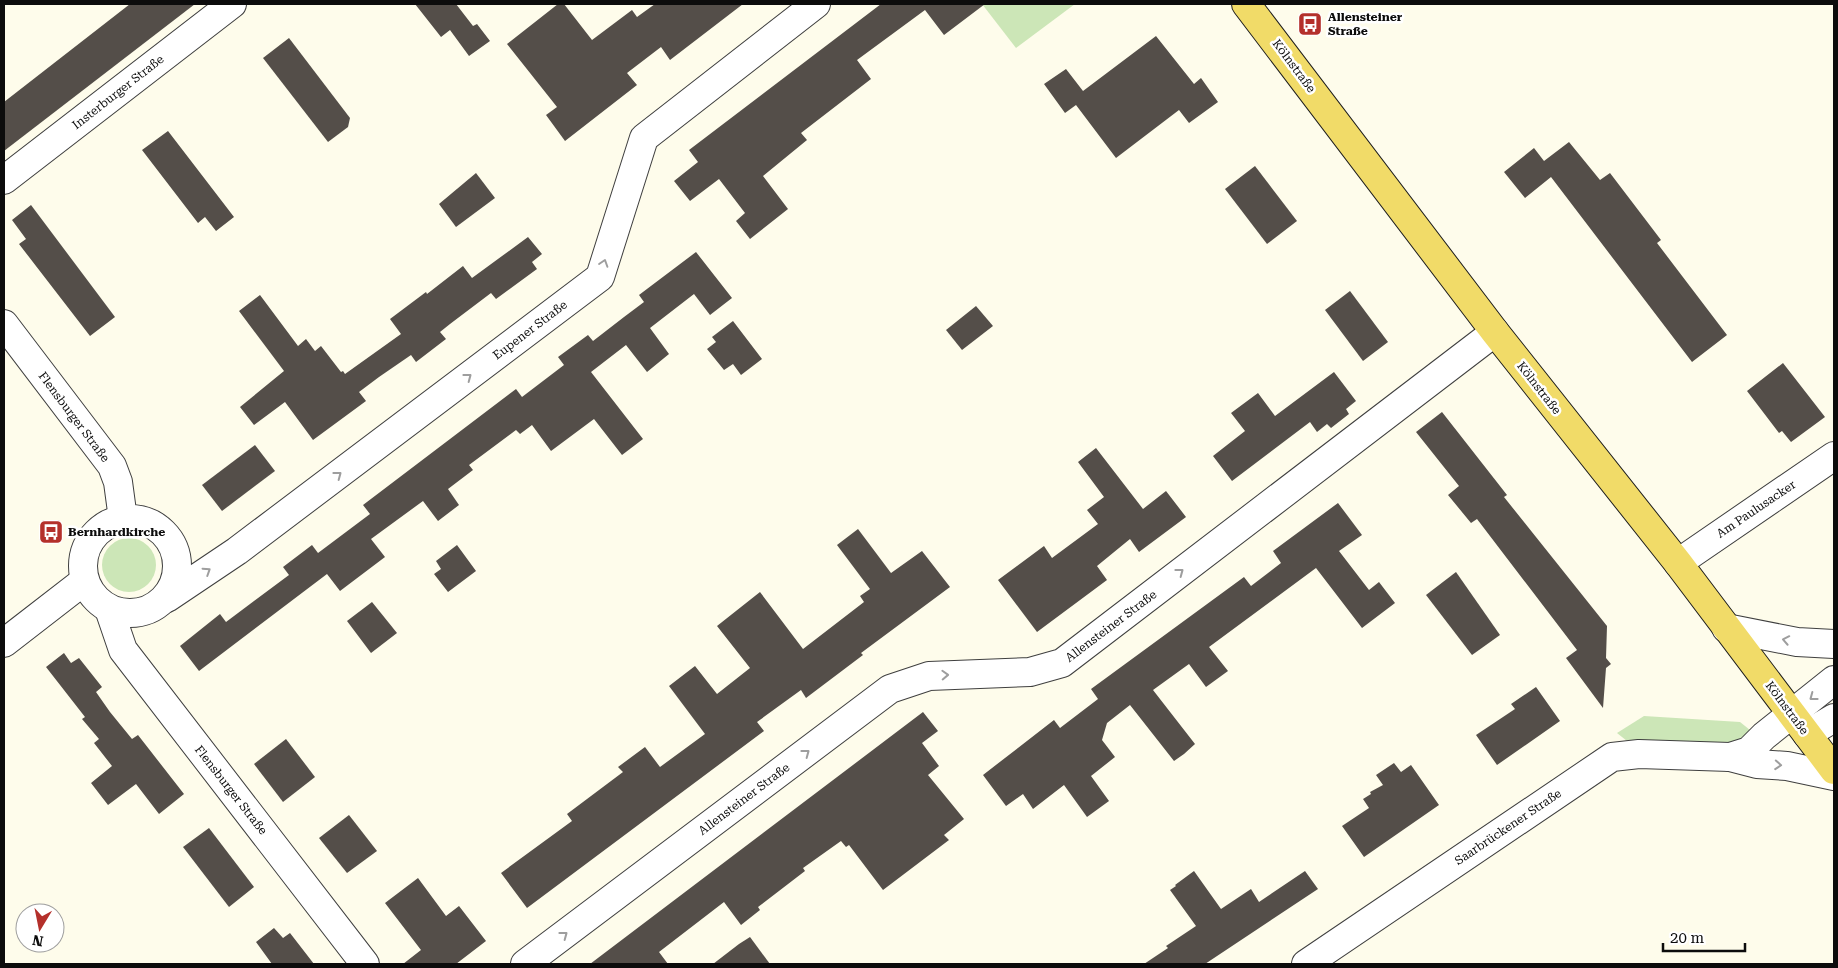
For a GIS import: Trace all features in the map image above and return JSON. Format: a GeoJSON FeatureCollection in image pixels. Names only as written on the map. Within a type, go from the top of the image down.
{"type":"FeatureCollection","features":[{"type":"Feature","properties":{"kind":"main road","name":"Kölnstraße"},"geometry":{"type":"LineString","coordinates":[[1246,4],[1495,332],[1678,563],[1834,770]]}},
{"type":"Feature","properties":{"kind":"street","name":"Insterburger Straße"},"geometry":{"type":"LineString","coordinates":[[4,180],[232,4]]}},
{"type":"Feature","properties":{"kind":"street","name":"Eupener Straße"},"geometry":{"type":"LineString","coordinates":[[167,598],[237,551],[600,277],[644,138],[816,4]]}},
{"type":"Feature","properties":{"kind":"street","name":"Flensburger Straße"},"geometry":{"type":"LineString","coordinates":[[4,324],[112,466],[118,482],[123,519]]}},
{"type":"Feature","properties":{"kind":"street","name":"Allensteiner Straße"},"geometry":{"type":"LineString","coordinates":[[525,964],[890,689],[929,676],[1030,672],[1062,663],[1495,332]]}},
{"type":"Feature","properties":{"kind":"street","name":"Am Paulusacker"},"geometry":{"type":"LineString","coordinates":[[1678,563],[1834,456]]}},
{"type":"Feature","properties":{"kind":"street"},"geometry":{"type":"LineString","coordinates":[[123,519],[146,521],[166,534],[176,554],[177,577],[167,598],[150,610],[130,614],[109,609],[94,598],[84,581],[82,565],[85,549],[100,528],[123,519]]}},
{"type":"Feature","properties":{"kind":"street"},"geometry":{"type":"LineString","coordinates":[[4,643],[84,581]]}},
{"type":"Feature","properties":{"kind":"street","name":"Flensburger Straße"},"geometry":{"type":"LineString","coordinates":[[109,609],[123,650],[365,964]]}},
{"type":"Feature","properties":{"kind":"street"},"geometry":{"type":"LineString","coordinates":[[1726,628],[1797,642],[1834,644]]}},
{"type":"Feature","properties":{"kind":"street"},"geometry":{"type":"LineString","coordinates":[[1799,723],[1834,680]]}},
{"type":"Feature","properties":{"kind":"street"},"geometry":{"type":"LineString","coordinates":[[1799,723],[1834,718]]}},
{"type":"Feature","properties":{"kind":"street","name":"Saarbrückener Straße"},"geometry":{"type":"LineString","coordinates":[[1730,757],[1748,751],[1799,723]]}},
{"type":"Feature","properties":{"kind":"street","name":"Saarbrückener Straße"},"geometry":{"type":"LineString","coordinates":[[1306,964],[1612,757],[1639,754],[1730,757],[1758,764],[1787,766],[1834,776]]}},
{"type":"Feature","properties":{"kind":"green space"},"geometry":{"type":"Polygon","coordinates":[[[982,4],[1075,4],[1016,48],[982,4]]]}},
{"type":"Feature","properties":{"kind":"green space"},"geometry":{"type":"Polygon","coordinates":[[[124,538],[134,538],[144,542],[152,550],[156,565],[152,580],[144,588],[134,592],[124,592],[114,588],[106,580],[102,570],[102,560],[106,550],[114,542],[124,538]]]}},
{"type":"Feature","properties":{"kind":"green space"},"geometry":{"type":"Polygon","coordinates":[[[1644,716],[1740,722],[1750,730],[1744,738],[1734,744],[1632,743],[1617,733],[1644,716]]]}},
{"type":"Feature","properties":{"kind":"building"},"geometry":{"type":"Polygon","coordinates":[[[130,4],[195,4],[4,151],[4,102],[130,4]]]}},
{"type":"Feature","properties":{"kind":"building"},"geometry":{"type":"Polygon","coordinates":[[[415,4],[456,4],[473,26],[477,24],[490,41],[469,56],[450,30],[441,37],[415,4]]]}},
{"type":"Feature","properties":{"kind":"building"},"geometry":{"type":"Polygon","coordinates":[[[558,4],[564,4],[592,40],[632,10],[637,17],[655,4],[743,4],[670,60],[661,47],[627,73],[637,85],[565,141],[546,115],[557,107],[507,44],[558,4]]]}},
{"type":"Feature","properties":{"kind":"building"},"geometry":{"type":"Polygon","coordinates":[[[881,4],[985,4],[944,35],[925,10],[857,60],[871,79],[801,133],[807,140],[763,176],[788,209],[750,239],[736,221],[745,213],[719,179],[690,201],[674,181],[698,162],[689,150],[881,4]]]}},
{"type":"Feature","properties":{"kind":"building"},"geometry":{"type":"Polygon","coordinates":[[[1156,36],[1194,84],[1201,78],[1218,102],[1189,123],[1179,110],[1116,158],[1076,105],[1065,113],[1044,84],[1066,69],[1083,91],[1156,36]]]}},
{"type":"Feature","properties":{"kind":"building"},"geometry":{"type":"Polygon","coordinates":[[[289,38],[350,118],[348,127],[328,142],[263,58],[289,38]]]}},
{"type":"Feature","properties":{"kind":"building"},"geometry":{"type":"Polygon","coordinates":[[[168,131],[234,217],[216,231],[205,217],[198,223],[142,150],[168,131]]]}},
{"type":"Feature","properties":{"kind":"building"},"geometry":{"type":"Polygon","coordinates":[[[1569,142],[1600,180],[1610,173],[1661,240],[1657,243],[1727,335],[1692,362],[1551,177],[1525,198],[1504,172],[1534,148],[1544,161],[1569,142]]]}},
{"type":"Feature","properties":{"kind":"building"},"geometry":{"type":"Polygon","coordinates":[[[1255,166],[1297,221],[1267,244],[1225,189],[1255,166]]]}},
{"type":"Feature","properties":{"kind":"building"},"geometry":{"type":"Polygon","coordinates":[[[476,173],[495,198],[456,227],[439,204],[476,173]]]}},
{"type":"Feature","properties":{"kind":"building"},"geometry":{"type":"Polygon","coordinates":[[[31,205],[115,317],[90,336],[19,244],[26,239],[12,220],[31,205]]]}},
{"type":"Feature","properties":{"kind":"building"},"geometry":{"type":"Polygon","coordinates":[[[528,237],[542,254],[532,262],[537,269],[496,299],[491,293],[450,324],[440,332],[446,339],[416,362],[411,355],[359,392],[366,401],[313,440],[285,402],[254,425],[240,407],[284,371],[239,311],[260,295],[298,346],[306,339],[315,351],[321,346],[341,372],[343,371],[345,374],[401,334],[390,319],[426,292],[427,294],[463,266],[472,278],[528,237]]]}},
{"type":"Feature","properties":{"kind":"building"},"geometry":{"type":"Polygon","coordinates":[[[696,252],[732,298],[710,315],[694,294],[650,328],[669,354],[647,372],[626,345],[591,372],[643,439],[622,455],[594,419],[551,451],[532,425],[520,434],[516,430],[469,465],[473,470],[448,489],[459,505],[438,521],[423,501],[371,539],[385,557],[340,591],[327,574],[199,671],[180,646],[220,614],[226,622],[289,575],[283,567],[312,545],[318,553],[370,514],[363,505],[516,389],[522,397],[564,365],[558,357],[588,335],[593,341],[644,302],[639,295],[696,252]]]}},
{"type":"Feature","properties":{"kind":"building"},"geometry":{"type":"Polygon","coordinates":[[[1350,291],[1388,342],[1363,361],[1325,310],[1350,291]]]}},
{"type":"Feature","properties":{"kind":"building"},"geometry":{"type":"Polygon","coordinates":[[[976,306],[993,326],[962,350],[946,330],[976,306]]]}},
{"type":"Feature","properties":{"kind":"building"},"geometry":{"type":"Polygon","coordinates":[[[733,321],[762,359],[741,375],[733,364],[724,370],[707,349],[716,342],[712,337],[733,321]]]}},
{"type":"Feature","properties":{"kind":"building"},"geometry":{"type":"Polygon","coordinates":[[[1783,363],[1825,417],[1791,442],[1782,431],[1779,433],[1747,391],[1783,363]]]}},
{"type":"Feature","properties":{"kind":"building"},"geometry":{"type":"Polygon","coordinates":[[[1334,372],[1356,401],[1346,409],[1349,414],[1331,428],[1327,424],[1317,432],[1310,422],[1232,481],[1213,456],[1245,431],[1231,413],[1258,393],[1275,416],[1334,372]]]}},
{"type":"Feature","properties":{"kind":"building"},"geometry":{"type":"Polygon","coordinates":[[[1442,412],[1507,495],[1504,497],[1607,626],[1606,658],[1611,664],[1606,668],[1603,708],[1566,658],[1577,650],[1477,519],[1471,523],[1448,495],[1459,486],[1416,432],[1442,412]]]}},
{"type":"Feature","properties":{"kind":"building"},"geometry":{"type":"Polygon","coordinates":[[[255,445],[275,471],[222,511],[202,485],[255,445]]]}},
{"type":"Feature","properties":{"kind":"building"},"geometry":{"type":"Polygon","coordinates":[[[1096,448],[1143,509],[1166,491],[1186,517],[1139,552],[1130,539],[1097,566],[1107,580],[1037,632],[998,580],[1044,546],[1052,558],[1098,524],[1087,510],[1104,497],[1078,462],[1096,448]]]}},
{"type":"Feature","properties":{"kind":"building"},"geometry":{"type":"Polygon","coordinates":[[[1338,503],[1362,535],[1339,551],[1369,590],[1379,582],[1395,603],[1362,628],[1316,568],[1209,647],[1228,671],[1206,687],[1189,664],[1153,690],[1195,744],[1184,754],[1174,761],[1130,705],[1107,723],[1102,740],[1115,757],[1091,776],[1109,801],[1087,817],[1064,785],[1033,809],[1023,794],[1006,806],[983,775],[1054,720],[1060,728],[1098,699],[1091,689],[1244,577],[1251,586],[1281,563],[1273,551],[1338,503]]]}},
{"type":"Feature","properties":{"kind":"building"},"geometry":{"type":"Polygon","coordinates":[[[858,529],[891,573],[922,551],[950,587],[861,653],[863,655],[806,698],[801,690],[757,722],[764,731],[527,908],[501,873],[572,821],[567,814],[623,772],[618,767],[645,747],[660,767],[705,734],[669,686],[695,666],[717,694],[750,668],[717,626],[760,592],[803,649],[864,602],[860,596],[870,589],[837,545],[858,529]]]}},
{"type":"Feature","properties":{"kind":"building"},"geometry":{"type":"Polygon","coordinates":[[[457,545],[476,571],[448,592],[434,574],[441,569],[436,561],[457,545]]]}},
{"type":"Feature","properties":{"kind":"building"},"geometry":{"type":"Polygon","coordinates":[[[1456,572],[1500,635],[1472,655],[1426,595],[1456,572]]]}},
{"type":"Feature","properties":{"kind":"building"},"geometry":{"type":"Polygon","coordinates":[[[372,602],[397,633],[371,653],[347,621],[372,602]]]}},
{"type":"Feature","properties":{"kind":"building"},"geometry":{"type":"Polygon","coordinates":[[[64,653],[71,663],[79,658],[102,687],[96,692],[110,712],[132,739],[138,735],[184,794],[159,814],[136,784],[108,805],[91,783],[112,766],[94,743],[99,739],[82,719],[85,717],[46,667],[64,653]]]}},
{"type":"Feature","properties":{"kind":"building"},"geometry":{"type":"Polygon","coordinates":[[[1536,687],[1560,721],[1497,765],[1476,735],[1515,709],[1511,704],[1536,687]]]}},
{"type":"Feature","properties":{"kind":"building"},"geometry":{"type":"Polygon","coordinates":[[[923,712],[938,731],[922,743],[939,766],[928,775],[964,819],[944,835],[949,840],[883,890],[849,845],[846,847],[841,841],[803,868],[805,871],[758,907],[760,910],[741,925],[724,902],[659,952],[668,964],[590,964],[923,712]]]}},
{"type":"Feature","properties":{"kind":"building"},"geometry":{"type":"Polygon","coordinates":[[[286,739],[315,777],[283,802],[254,764],[286,739]]]}},
{"type":"Feature","properties":{"kind":"building"},"geometry":{"type":"Polygon","coordinates":[[[1394,763],[1401,772],[1411,765],[1439,805],[1364,857],[1342,826],[1369,808],[1363,799],[1371,794],[1370,792],[1383,785],[1376,775],[1394,763]]]}},
{"type":"Feature","properties":{"kind":"building"},"geometry":{"type":"Polygon","coordinates":[[[349,815],[377,851],[347,873],[319,838],[349,815]]]}},
{"type":"Feature","properties":{"kind":"building"},"geometry":{"type":"Polygon","coordinates":[[[209,828],[254,887],[229,907],[183,847],[209,828]]]}},
{"type":"Feature","properties":{"kind":"building"},"geometry":{"type":"Polygon","coordinates":[[[1194,871],[1221,909],[1251,889],[1259,902],[1305,871],[1318,889],[1205,964],[1144,964],[1168,948],[1166,946],[1196,926],[1170,890],[1194,871]]]}},
{"type":"Feature","properties":{"kind":"building"},"geometry":{"type":"Polygon","coordinates":[[[418,878],[446,916],[459,906],[486,941],[456,964],[403,964],[421,950],[385,903],[418,878]]]}},
{"type":"Feature","properties":{"kind":"building"},"geometry":{"type":"Polygon","coordinates":[[[274,928],[283,938],[290,933],[314,964],[272,964],[256,942],[274,928]]]}},
{"type":"Feature","properties":{"kind":"building"},"geometry":{"type":"Polygon","coordinates":[[[750,937],[770,964],[713,964],[739,944],[750,937]]]}},
{"type":"Feature","properties":{"kind":"place","name":"Allensteiner Straße"},"geometry":{"type":"Point","coordinates":[1310,24]}},
{"type":"Feature","properties":{"kind":"place","name":"Bernhardkirche"},"geometry":{"type":"Point","coordinates":[51,532]}}]}
